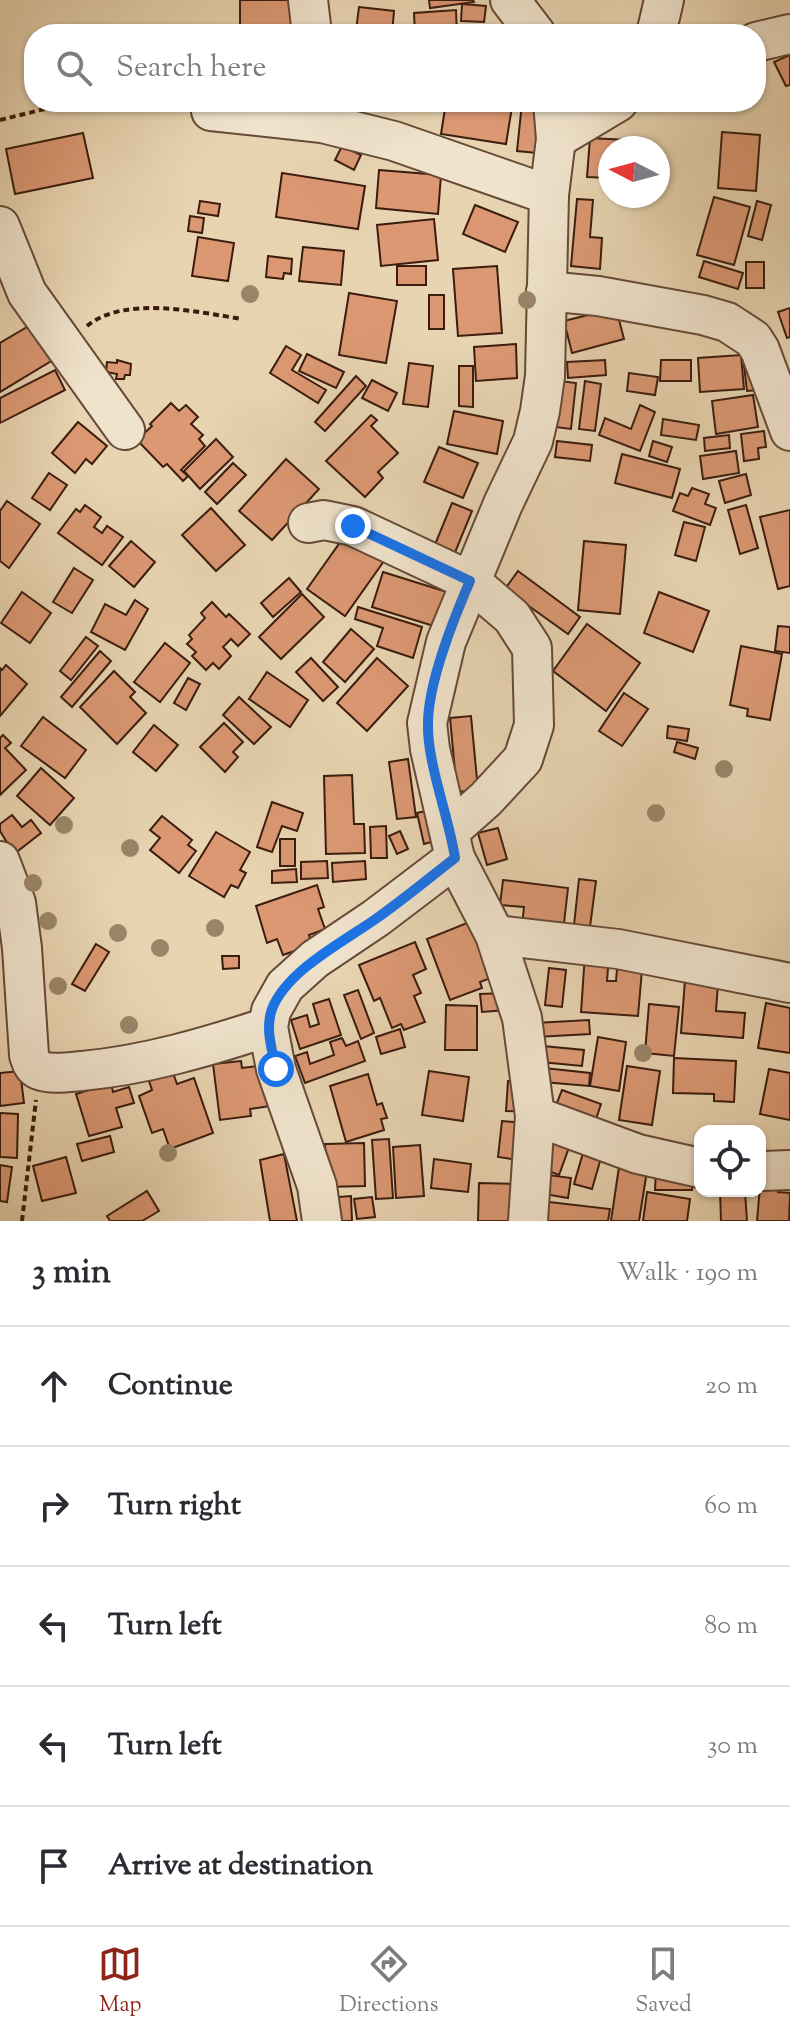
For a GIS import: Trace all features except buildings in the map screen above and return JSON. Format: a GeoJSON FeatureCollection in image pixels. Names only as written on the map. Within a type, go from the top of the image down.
{"type":"FeatureCollection","features":[{"type":"Feature","properties":{"kind":"street"},"geometry":{"type":"LineString","coordinates":[[308,0],[311,24]]}},
{"type":"Feature","properties":{"kind":"street"},"geometry":{"type":"LineString","coordinates":[[510,0],[528,24]]}},
{"type":"Feature","properties":{"kind":"street"},"geometry":{"type":"LineString","coordinates":[[658,24],[664,0]]}},
{"type":"Feature","properties":{"kind":"street"},"geometry":{"type":"LineString","coordinates":[[766,40],[790,34]]}},
{"type":"Feature","properties":{"kind":"street"},"geometry":{"type":"LineString","coordinates":[[266,112],[320,113],[549,195]]}},
{"type":"Feature","properties":{"kind":"street"},"geometry":{"type":"LineString","coordinates":[[528,1221],[535,1116],[522,1018],[495,935],[453,844],[430,749],[427,723],[446,642],[533,441],[545,376],[549,195],[556,139],[554,112]]}},
{"type":"Feature","properties":{"kind":"street"},"geometry":{"type":"LineString","coordinates":[[556,139],[601,112]]}},
{"type":"Feature","properties":{"kind":"street"},"geometry":{"type":"LineString","coordinates":[[0,226],[27,293],[125,430]]}},
{"type":"Feature","properties":{"kind":"street"},"geometry":{"type":"LineString","coordinates":[[546,291],[598,296],[727,322],[753,339],[760,350],[790,431]]}},
{"type":"Feature","properties":{"kind":"street"},"geometry":{"type":"LineString","coordinates":[[308,523],[324,520],[353,526],[470,581],[512,617],[532,648],[534,725],[523,759],[486,799],[453,844],[376,918],[315,959],[285,986],[271,1011],[268,1027],[276,1069],[317,1186],[322,1221]]}},
{"type":"Feature","properties":{"kind":"street"},"geometry":{"type":"LineString","coordinates":[[0,861],[16,903],[29,1055],[32,1065],[39,1070],[60,1072],[113,1068],[179,1054],[268,1027]]}},
{"type":"Feature","properties":{"kind":"street"},"geometry":{"type":"LineString","coordinates":[[495,935],[618,949],[790,983]]}},
{"type":"Feature","properties":{"kind":"street"},"geometry":{"type":"LineString","coordinates":[[535,1116],[638,1154],[694,1167]]}},
{"type":"Feature","properties":{"kind":"street"},"geometry":{"type":"LineString","coordinates":[[766,1171],[790,1170]]}},
{"type":"Feature","properties":{"kind":"path"},"geometry":{"type":"LineString","coordinates":[[0,120],[32,112]]}},
{"type":"Feature","properties":{"kind":"path"},"geometry":{"type":"LineString","coordinates":[[63,345],[91,322],[128,310],[152,308],[242,319]]}},
{"type":"Feature","properties":{"kind":"path"},"geometry":{"type":"LineString","coordinates":[[22,1221],[39,1070]]}},
{"type":"Feature","properties":{"kind":"route"},"geometry":{"type":"LineString","coordinates":[[276,1069],[268,1027],[271,1011],[285,986],[315,959],[376,918],[455,858],[427,723],[446,642],[470,581],[353,526]]}}]}
